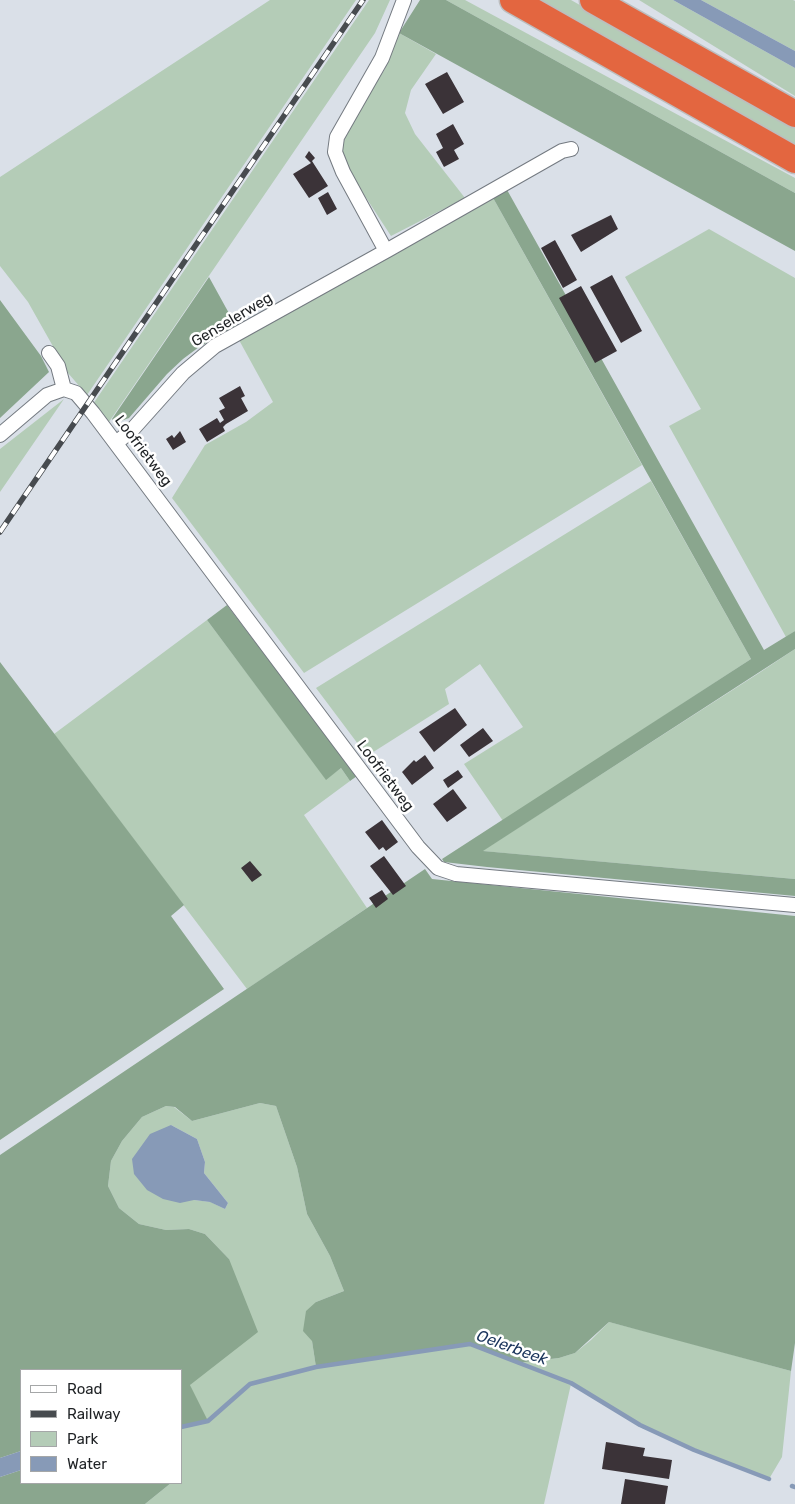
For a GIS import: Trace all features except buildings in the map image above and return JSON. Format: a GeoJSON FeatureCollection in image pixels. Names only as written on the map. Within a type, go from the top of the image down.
{"type":"FeatureCollection","features":[{"type":"Feature","properties":{"kind":"highway"},"geometry":{"type":"LineString","coordinates":[[513,0],[795,160]]}},
{"type":"Feature","properties":{"kind":"highway"},"geometry":{"type":"LineString","coordinates":[[593,0],[795,114]]}},
{"type":"Feature","properties":{"kind":"street"},"geometry":{"type":"LineString","coordinates":[[386,251],[343,172],[336,152],[337,136],[382,58],[404,0]]}},
{"type":"Feature","properties":{"kind":"street","name":"Genselerweg"},"geometry":{"type":"LineString","coordinates":[[116,443],[132,430],[183,373],[214,346],[562,151],[571,149]]}},
{"type":"Feature","properties":{"kind":"street"},"geometry":{"type":"LineString","coordinates":[[0,435],[37,402],[64,389],[58,366],[48,353]]}},
{"type":"Feature","properties":{"kind":"street","name":"Loofrietweg"},"geometry":{"type":"LineString","coordinates":[[64,389],[76,393],[93,413],[418,847],[438,868],[456,874],[795,905]]}},
{"type":"Feature","properties":{"kind":"green space"},"geometry":{"type":"Polygon","coordinates":[[[270,0],[356,0],[87,395],[68,373],[28,302],[0,266],[0,177],[270,0]]]}},
{"type":"Feature","properties":{"kind":"green space"},"geometry":{"type":"Polygon","coordinates":[[[369,0],[390,0],[375,33],[109,422],[93,404],[369,0]]]}},
{"type":"Feature","properties":{"kind":"green space"},"geometry":{"type":"Polygon","coordinates":[[[420,0],[446,0],[795,193],[795,251],[399,33],[420,0]]]}},
{"type":"Feature","properties":{"kind":"green space"},"geometry":{"type":"Polygon","coordinates":[[[446,0],[465,0],[795,178],[795,193],[446,0]]]}},
{"type":"Feature","properties":{"kind":"green space"},"geometry":{"type":"Polygon","coordinates":[[[532,0],[571,0],[795,127],[795,150],[532,0]]]}},
{"type":"Feature","properties":{"kind":"green space"},"geometry":{"type":"Polygon","coordinates":[[[639,0],[673,0],[795,68],[795,96],[639,0]]]}},
{"type":"Feature","properties":{"kind":"green space"},"geometry":{"type":"Polygon","coordinates":[[[701,0],[795,1],[795,51],[701,0]]]}},
{"type":"Feature","properties":{"kind":"green space"},"geometry":{"type":"Polygon","coordinates":[[[399,33],[436,54],[411,90],[405,113],[415,134],[465,198],[391,236],[348,170],[341,149],[344,137],[353,119],[385,69],[399,33]]]}},
{"type":"Feature","properties":{"kind":"green space"},"geometry":{"type":"Polygon","coordinates":[[[506,188],[764,650],[795,631],[795,649],[483,851],[795,879],[795,896],[487,867],[444,862],[442,859],[751,659],[492,196],[506,188]]]}},
{"type":"Feature","properties":{"kind":"green space"},"geometry":{"type":"Polygon","coordinates":[[[492,196],[642,465],[304,673],[172,498],[205,445],[246,422],[273,402],[239,340],[492,196]]]}},
{"type":"Feature","properties":{"kind":"green space"},"geometry":{"type":"Polygon","coordinates":[[[709,229],[795,278],[795,631],[786,637],[669,426],[701,409],[625,277],[709,229]]]}},
{"type":"Feature","properties":{"kind":"green space"},"geometry":{"type":"Polygon","coordinates":[[[209,277],[236,326],[199,347],[183,359],[167,374],[129,418],[121,421],[113,420],[112,419],[209,277]]]}},
{"type":"Feature","properties":{"kind":"green space"},"geometry":{"type":"Polygon","coordinates":[[[0,300],[41,356],[49,372],[0,418],[0,300]]]}},
{"type":"Feature","properties":{"kind":"green space"},"geometry":{"type":"Polygon","coordinates":[[[64,399],[0,492],[0,449],[64,399]]]}},
{"type":"Feature","properties":{"kind":"green space"},"geometry":{"type":"Polygon","coordinates":[[[651,481],[751,659],[503,821],[464,764],[523,727],[480,664],[445,689],[449,704],[367,756],[316,688],[651,481]]]}},
{"type":"Feature","properties":{"kind":"green space"},"geometry":{"type":"Polygon","coordinates":[[[227,605],[357,776],[350,781],[341,768],[326,780],[207,620],[227,605]]]}},
{"type":"Feature","properties":{"kind":"green space"},"geometry":{"type":"Polygon","coordinates":[[[207,620],[326,779],[341,768],[350,781],[304,815],[367,908],[247,989],[54,734],[207,620]]]}},
{"type":"Feature","properties":{"kind":"green space"},"geometry":{"type":"Polygon","coordinates":[[[795,649],[795,879],[482,851],[759,673],[795,649]]]}},
{"type":"Feature","properties":{"kind":"green space"},"geometry":{"type":"Polygon","coordinates":[[[0,662],[184,905],[171,916],[224,989],[0,1140],[0,662]]]}},
{"type":"Feature","properties":{"kind":"green space"},"geometry":{"type":"Polygon","coordinates":[[[425,869],[432,879],[795,916],[795,1343],[791,1371],[609,1322],[575,1353],[559,1358],[517,1363],[469,1344],[316,1367],[312,1341],[303,1331],[306,1311],[316,1302],[344,1291],[330,1256],[307,1214],[297,1167],[276,1106],[260,1103],[192,1121],[175,1107],[166,1106],[142,1117],[122,1141],[111,1161],[108,1186],[119,1208],[139,1224],[166,1230],[189,1229],[205,1234],[229,1259],[258,1332],[190,1385],[208,1421],[196,1425],[182,1427],[182,1369],[20,1369],[20,1451],[0,1458],[0,1155],[425,869]]]}},
{"type":"Feature","properties":{"kind":"green space"},"geometry":{"type":"Polygon","coordinates":[[[260,1103],[276,1106],[297,1167],[307,1214],[330,1256],[344,1291],[316,1302],[312,1341],[316,1367],[470,1344],[517,1363],[559,1358],[575,1353],[609,1322],[791,1371],[782,1457],[769,1479],[694,1450],[640,1425],[571,1384],[544,1504],[145,1504],[170,1484],[182,1484],[182,1427],[196,1425],[190,1385],[229,1259],[205,1234],[189,1229],[166,1230],[139,1224],[119,1208],[108,1186],[111,1161],[122,1141],[142,1117],[166,1106],[174,1107],[192,1121],[260,1103]],[[171,1125],[194,1200],[211,1202],[225,1209],[228,1203],[204,1173],[205,1162],[197,1139],[171,1125]]]}},
{"type":"Feature","properties":{"kind":"green space"},"geometry":{"type":"Polygon","coordinates":[[[20,1470],[20,1484],[170,1484],[145,1504],[0,1504],[0,1477],[20,1470]]]}},
{"type":"Feature","properties":{"kind":"water"},"geometry":{"type":"Polygon","coordinates":[[[673,0],[701,0],[795,51],[795,68],[673,0]]]}},
{"type":"Feature","properties":{"kind":"water"},"geometry":{"type":"Polygon","coordinates":[[[171,1125],[197,1139],[205,1162],[204,1173],[228,1203],[225,1209],[210,1202],[194,1200],[180,1203],[163,1199],[147,1190],[134,1174],[132,1159],[150,1134],[171,1125]]]}},
{"type":"Feature","properties":{"kind":"water"},"geometry":{"type":"Polygon","coordinates":[[[20,1451],[20,1470],[0,1477],[0,1458],[20,1451]]]}},
{"type":"Feature","properties":{"kind":"waterway","name":"Oelerbeek"},"geometry":{"type":"LineString","coordinates":[[182,1427],[208,1421],[250,1384],[316,1367],[470,1344],[571,1383],[640,1425],[694,1450],[769,1479]]}},
{"type":"Feature","properties":{"kind":"railway"},"geometry":{"type":"LineString","coordinates":[[0,532],[363,0]]}}]}
